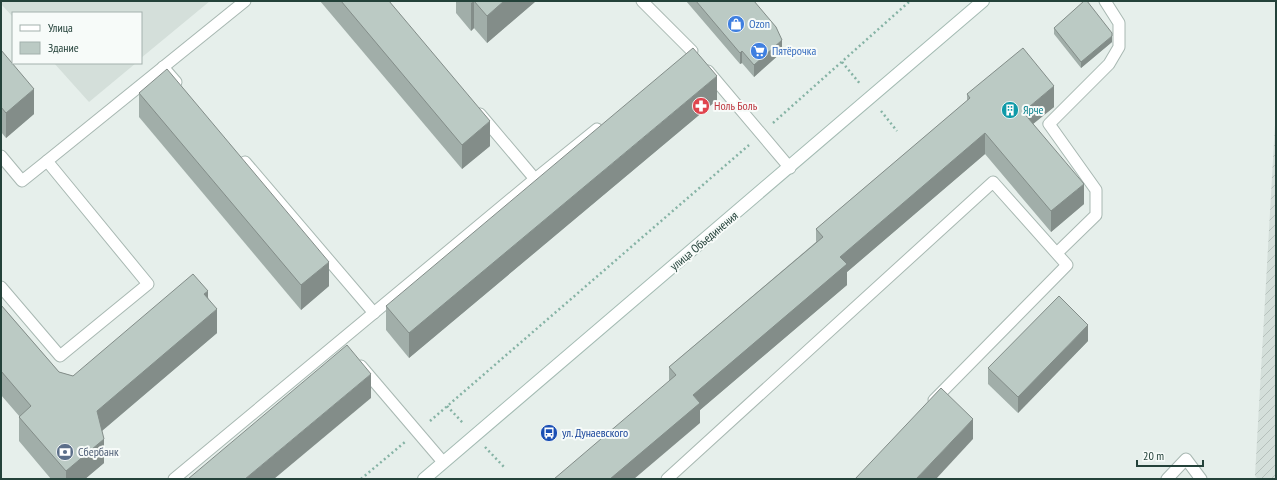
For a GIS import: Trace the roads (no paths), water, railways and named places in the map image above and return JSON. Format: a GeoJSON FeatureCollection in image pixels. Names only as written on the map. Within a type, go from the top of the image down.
{"type":"FeatureCollection","features":[{"type":"Feature","properties":{"kind":"street","name":"улица Объединения"},"geometry":{"type":"LineString","coordinates":[[424,479],[790,168],[983,1]]}},
{"type":"Feature","properties":{"kind":"lane"},"geometry":{"type":"LineString","coordinates":[[1,156],[22,181],[245,1]]}},
{"type":"Feature","properties":{"kind":"lane"},"geometry":{"type":"LineString","coordinates":[[642,1],[694,57],[790,168]]}},
{"type":"Feature","properties":{"kind":"lane"},"geometry":{"type":"LineString","coordinates":[[1057,253],[1096,215],[1096,190],[1049,124],[1109,64],[1119,47],[1119,23],[1105,1]]}},
{"type":"Feature","properties":{"kind":"lane"},"geometry":{"type":"LineString","coordinates":[[163,66],[184,91]]}},
{"type":"Feature","properties":{"kind":"lane"},"geometry":{"type":"LineString","coordinates":[[475,108],[535,179]]}},
{"type":"Feature","properties":{"kind":"lane"},"geometry":{"type":"LineString","coordinates":[[174,479],[342,345],[374,313],[608,120]]}},
{"type":"Feature","properties":{"kind":"lane"},"geometry":{"type":"LineString","coordinates":[[235,151],[374,313]]}},
{"type":"Feature","properties":{"kind":"lane"},"geometry":{"type":"LineString","coordinates":[[1,287],[60,356],[148,284],[47,162]]}},
{"type":"Feature","properties":{"kind":"lane"},"geometry":{"type":"LineString","coordinates":[[667,479],[993,182],[1067,265],[928,406]]}},
{"type":"Feature","properties":{"kind":"lane"},"geometry":{"type":"LineString","coordinates":[[355,360],[443,462]]}},
{"type":"Feature","properties":{"kind":"lane"},"geometry":{"type":"LineString","coordinates":[[1167,479],[1186,459],[1201,479]]}},
{"type":"Feature","properties":{"kind":"place","name":"Ozon"},"geometry":{"type":"Point","coordinates":[736,24]}},
{"type":"Feature","properties":{"kind":"place","name":"Пятёрочка"},"geometry":{"type":"Point","coordinates":[759,51]}},
{"type":"Feature","properties":{"kind":"place","name":"Ноль Боль"},"geometry":{"type":"Point","coordinates":[701,106]}},
{"type":"Feature","properties":{"kind":"place","name":"Ярче"},"geometry":{"type":"Point","coordinates":[1010,110]}},
{"type":"Feature","properties":{"kind":"place","name":"ул. Дунаевского"},"geometry":{"type":"Point","coordinates":[549,433]}},
{"type":"Feature","properties":{"kind":"place","name":"Сбербанк"},"geometry":{"type":"Point","coordinates":[65,452]}}]}
